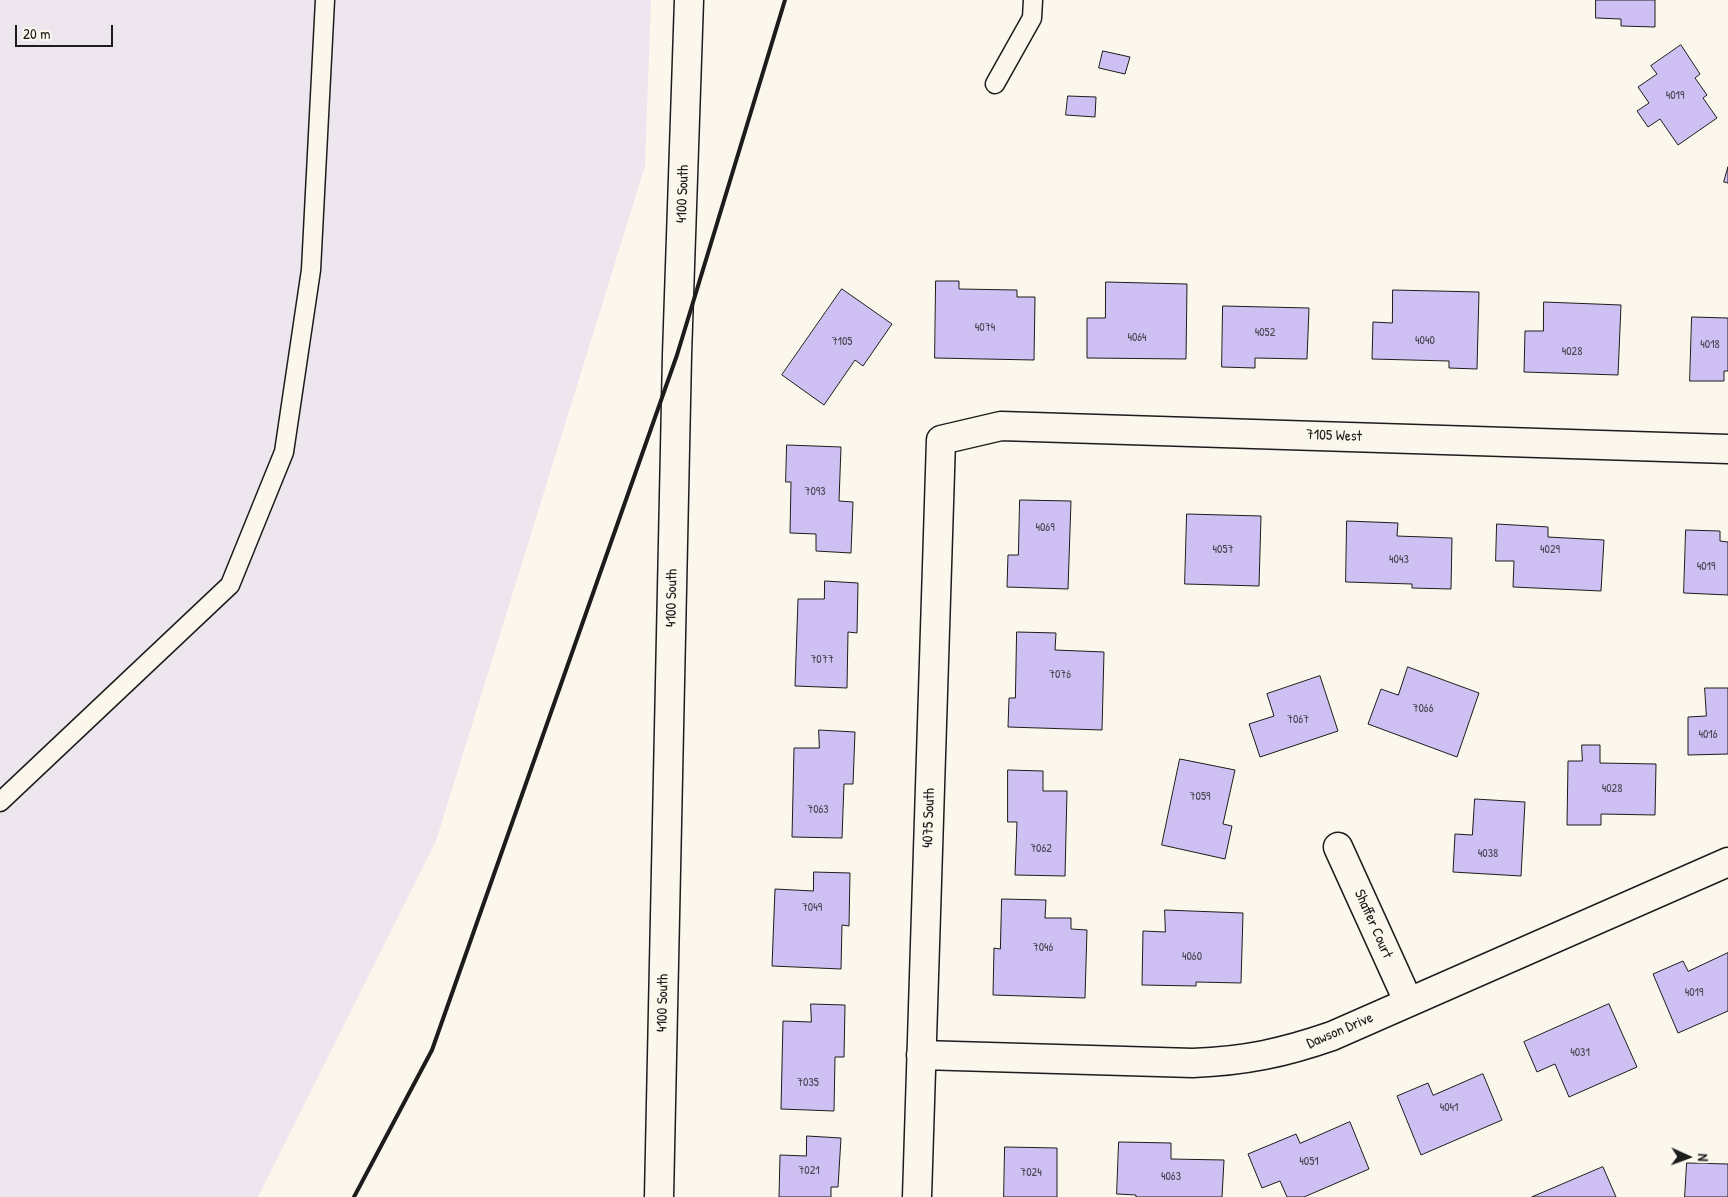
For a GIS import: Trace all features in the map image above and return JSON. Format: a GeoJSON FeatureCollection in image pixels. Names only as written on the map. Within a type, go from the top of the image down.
{"type":"FeatureCollection","features":[{"type":"Feature","properties":{"kind":"street","name":"4100 South"},"geometry":{"type":"LineString","coordinates":[[659,1197],[677,375],[689,0]]}},
{"type":"Feature","properties":{"kind":"street","name":"7105 West"},"geometry":{"type":"LineString","coordinates":[[941,440],[1001,426],[1728,449]]}},
{"type":"Feature","properties":{"kind":"street","name":"4075 South"},"geometry":{"type":"LineString","coordinates":[[917,1197],[941,440]]}},
{"type":"Feature","properties":{"kind":"street","name":"Shaffer Court"},"geometry":{"type":"LineString","coordinates":[[1338,847],[1408,1001]]}},
{"type":"Feature","properties":{"kind":"street","name":"Dawson Drive"},"geometry":{"type":"LineString","coordinates":[[922,1055],[1193,1063],[1229,1062],[1299,1048],[1332,1036],[1728,862]]}},
{"type":"Feature","properties":{"kind":"lane"},"geometry":{"type":"LineString","coordinates":[[0,802],[230,585],[284,452],[311,270],[325,0]]}},
{"type":"Feature","properties":{"kind":"lane"},"geometry":{"type":"LineString","coordinates":[[995,84],[1032,18],[1033,0]]}},
{"type":"Feature","properties":{"kind":"shaded area"},"geometry":{"type":"Polygon","coordinates":[[[0,0],[651,0],[645,166],[436,841],[258,1197],[0,1197],[0,0]]]}},
{"type":"Feature","properties":{"kind":"building"},"geometry":{"type":"Polygon","coordinates":[[[1596,0],[1655,0],[1655,27],[1621,26],[1621,19],[1596,18],[1596,0]]]}},
{"type":"Feature","properties":{"kind":"building"},"geometry":{"type":"Polygon","coordinates":[[[1681,45],[1700,74],[1695,78],[1707,95],[1703,98],[1717,118],[1678,145],[1660,119],[1648,127],[1637,111],[1649,103],[1638,87],[1657,74],[1651,66],[1681,45]]]}},
{"type":"Feature","properties":{"kind":"building"},"geometry":{"type":"Polygon","coordinates":[[[1103,51],[1130,57],[1125,74],[1099,68],[1103,51]]]}},
{"type":"Feature","properties":{"kind":"building"},"geometry":{"type":"Polygon","coordinates":[[[1068,96],[1096,97],[1095,117],[1066,115],[1068,96]]]}},
{"type":"Feature","properties":{"kind":"building"},"geometry":{"type":"Polygon","coordinates":[[[1728,167],[1728,183],[1724,182],[1728,167]]]}},
{"type":"Feature","properties":{"kind":"building"},"geometry":{"type":"Polygon","coordinates":[[[936,281],[959,281],[959,289],[1017,290],[1017,297],[1035,297],[1034,360],[935,358],[936,281]]]}},
{"type":"Feature","properties":{"kind":"building"},"geometry":{"type":"Polygon","coordinates":[[[1106,282],[1187,284],[1186,359],[1087,358],[1087,318],[1105,318],[1106,282]]]}},
{"type":"Feature","properties":{"kind":"building"},"geometry":{"type":"Polygon","coordinates":[[[842,289],[892,324],[863,366],[855,360],[824,405],[782,375],[842,289]]]}},
{"type":"Feature","properties":{"kind":"building"},"geometry":{"type":"Polygon","coordinates":[[[1393,290],[1479,292],[1477,369],[1449,368],[1449,361],[1372,359],[1373,322],[1392,323],[1393,290]]]}},
{"type":"Feature","properties":{"kind":"building"},"geometry":{"type":"Polygon","coordinates":[[[1544,302],[1621,305],[1618,375],[1524,372],[1525,331],[1543,331],[1544,302]]]}},
{"type":"Feature","properties":{"kind":"building"},"geometry":{"type":"Polygon","coordinates":[[[1223,306],[1309,308],[1307,359],[1255,358],[1255,368],[1222,367],[1223,306]]]}},
{"type":"Feature","properties":{"kind":"building"},"geometry":{"type":"Polygon","coordinates":[[[1692,317],[1728,318],[1728,371],[1724,371],[1724,381],[1690,381],[1692,317]]]}},
{"type":"Feature","properties":{"kind":"building"},"geometry":{"type":"Polygon","coordinates":[[[787,445],[841,447],[839,501],[853,502],[851,553],[816,551],[816,534],[790,533],[791,482],[786,482],[787,445]]]}},
{"type":"Feature","properties":{"kind":"building"},"geometry":{"type":"Polygon","coordinates":[[[1020,500],[1071,501],[1068,589],[1007,587],[1008,555],[1018,555],[1020,500]]]}},
{"type":"Feature","properties":{"kind":"building"},"geometry":{"type":"Polygon","coordinates":[[[1187,514],[1261,516],[1259,586],[1185,584],[1187,514]]]}},
{"type":"Feature","properties":{"kind":"building"},"geometry":{"type":"Polygon","coordinates":[[[1347,521],[1398,523],[1397,536],[1452,538],[1451,589],[1412,588],[1412,584],[1346,582],[1347,521]]]}},
{"type":"Feature","properties":{"kind":"building"},"geometry":{"type":"Polygon","coordinates":[[[1497,524],[1548,527],[1548,537],[1604,540],[1601,591],[1513,587],[1514,561],[1496,561],[1497,524]]]}},
{"type":"Feature","properties":{"kind":"building"},"geometry":{"type":"Polygon","coordinates":[[[1686,530],[1720,531],[1720,541],[1728,542],[1728,595],[1684,593],[1686,530]]]}},
{"type":"Feature","properties":{"kind":"building"},"geometry":{"type":"Polygon","coordinates":[[[825,581],[858,583],[857,633],[848,632],[847,688],[795,686],[798,599],[824,599],[825,581]]]}},
{"type":"Feature","properties":{"kind":"building"},"geometry":{"type":"Polygon","coordinates":[[[1017,632],[1056,633],[1055,650],[1104,652],[1102,730],[1008,727],[1009,698],[1015,698],[1017,632]]]}},
{"type":"Feature","properties":{"kind":"building"},"geometry":{"type":"Polygon","coordinates":[[[1408,667],[1479,693],[1457,757],[1368,724],[1381,689],[1398,695],[1408,667]]]}},
{"type":"Feature","properties":{"kind":"building"},"geometry":{"type":"Polygon","coordinates":[[[1320,676],[1338,731],[1260,757],[1249,724],[1274,716],[1267,694],[1320,676]]]}},
{"type":"Feature","properties":{"kind":"building"},"geometry":{"type":"Polygon","coordinates":[[[1705,688],[1728,688],[1728,754],[1688,755],[1688,717],[1706,716],[1705,688]]]}},
{"type":"Feature","properties":{"kind":"building"},"geometry":{"type":"Polygon","coordinates":[[[819,730],[855,732],[853,784],[844,784],[842,838],[792,837],[794,748],[819,748],[819,730]]]}},
{"type":"Feature","properties":{"kind":"building"},"geometry":{"type":"Polygon","coordinates":[[[1582,745],[1600,745],[1600,763],[1656,764],[1655,815],[1601,814],[1601,825],[1567,825],[1568,761],[1582,761],[1582,745]]]}},
{"type":"Feature","properties":{"kind":"building"},"geometry":{"type":"Polygon","coordinates":[[[1180,759],[1235,770],[1223,824],[1232,826],[1225,859],[1162,845],[1180,759]]]}},
{"type":"Feature","properties":{"kind":"building"},"geometry":{"type":"Polygon","coordinates":[[[1008,770],[1043,771],[1043,791],[1067,791],[1065,876],[1015,875],[1017,822],[1008,822],[1008,770]]]}},
{"type":"Feature","properties":{"kind":"building"},"geometry":{"type":"Polygon","coordinates":[[[1475,799],[1525,802],[1521,876],[1453,872],[1455,834],[1472,835],[1475,799]]]}},
{"type":"Feature","properties":{"kind":"building"},"geometry":{"type":"Polygon","coordinates":[[[814,872],[850,873],[849,926],[842,925],[841,969],[772,966],[775,889],[813,891],[814,872]]]}},
{"type":"Feature","properties":{"kind":"building"},"geometry":{"type":"Polygon","coordinates":[[[1002,899],[1046,900],[1045,918],[1071,918],[1071,929],[1087,930],[1085,998],[993,995],[994,948],[1000,949],[1002,899]]]}},
{"type":"Feature","properties":{"kind":"building"},"geometry":{"type":"Polygon","coordinates":[[[1165,910],[1243,913],[1241,983],[1196,982],[1196,986],[1142,985],[1143,931],[1165,932],[1165,910]]]}},
{"type":"Feature","properties":{"kind":"building"},"geometry":{"type":"Polygon","coordinates":[[[1728,953],[1728,1011],[1678,1033],[1653,974],[1683,961],[1688,971],[1728,953]]]}},
{"type":"Feature","properties":{"kind":"building"},"geometry":{"type":"Polygon","coordinates":[[[811,1004],[845,1005],[844,1057],[835,1057],[834,1111],[781,1109],[783,1021],[811,1022],[811,1004]]]}},
{"type":"Feature","properties":{"kind":"building"},"geometry":{"type":"Polygon","coordinates":[[[1609,1004],[1637,1067],[1569,1097],[1555,1064],[1537,1072],[1524,1042],[1609,1004]]]}},
{"type":"Feature","properties":{"kind":"building"},"geometry":{"type":"Polygon","coordinates":[[[1483,1074],[1502,1120],[1421,1155],[1397,1096],[1428,1083],[1433,1095],[1483,1074]]]}},
{"type":"Feature","properties":{"kind":"building"},"geometry":{"type":"Polygon","coordinates":[[[1350,1122],[1369,1169],[1304,1197],[1287,1197],[1280,1181],[1262,1188],[1248,1154],[1296,1134],[1300,1143],[1350,1122]]]}},
{"type":"Feature","properties":{"kind":"building"},"geometry":{"type":"Polygon","coordinates":[[[807,1136],[841,1138],[838,1187],[831,1187],[831,1197],[779,1197],[780,1155],[806,1156],[807,1136]]]}},
{"type":"Feature","properties":{"kind":"building"},"geometry":{"type":"Polygon","coordinates":[[[1119,1142],[1171,1143],[1171,1159],[1224,1160],[1222,1197],[1136,1197],[1136,1195],[1117,1194],[1119,1142]]]}},
{"type":"Feature","properties":{"kind":"building"},"geometry":{"type":"Polygon","coordinates":[[[1005,1147],[1057,1148],[1057,1197],[1004,1197],[1005,1147]]]}},
{"type":"Feature","properties":{"kind":"building"},"geometry":{"type":"Polygon","coordinates":[[[1687,1163],[1728,1164],[1728,1197],[1685,1197],[1687,1163]]]}},
{"type":"Feature","properties":{"kind":"building"},"geometry":{"type":"Polygon","coordinates":[[[1603,1167],[1616,1197],[1532,1197],[1603,1167]]]}},
{"type":"Feature","properties":{"kind":"railway"},"geometry":{"type":"LineString","coordinates":[[354,1197],[432,1050],[677,355],[785,0]]}}]}
